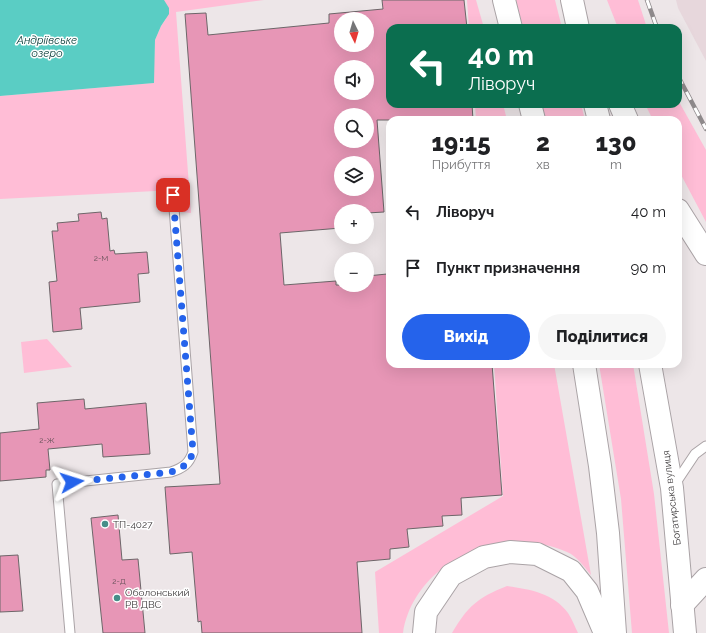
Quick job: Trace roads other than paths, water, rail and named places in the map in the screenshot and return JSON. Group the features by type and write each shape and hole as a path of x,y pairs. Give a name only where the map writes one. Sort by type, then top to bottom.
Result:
{"main road":[{"path":"504,0 510,24"},
{"path":"572,0 577,24"},
{"path":"577,0 586,24"},
{"path":"682,216 706,255"},
{"path":"585,368 600,466 608,533 615,633"},
{"name":"Богатирська вулиця","path":"651,368 672,488 685,633"},
{"path":"424,633 426,612 451,576 484,557 510,552 537,554 571,571 587,591 605,633"},
{"path":"682,605 706,579"}],"lane":[{"path":"70,633 57,484 171,472 190,462 193,452 173,195"},
{"path":"672,488 695,454 706,446"}],"water":[{"name":"Андріївське озеро","path":"0,0 164,0 169,8 169,14 161,26 155,40 154,83 0,96"}],"railway":[{"path":"647,0 656,24"},
{"path":"682,84 706,129"}],"place":[{"name":"ТП-4027","path":"105,524"},
{"name":"Оболонський РВ ДВС","path":"117,598"}]}
